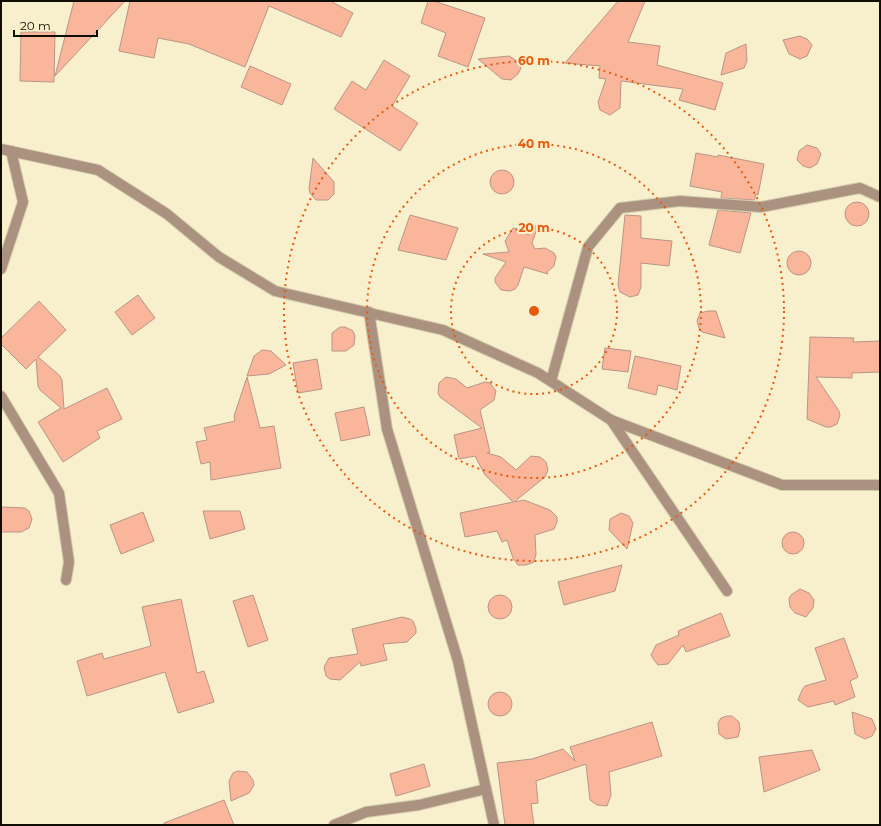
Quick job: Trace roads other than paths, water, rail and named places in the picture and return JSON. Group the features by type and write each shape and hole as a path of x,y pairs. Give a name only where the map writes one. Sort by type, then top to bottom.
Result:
{"street":[{"path":"1,268 23,202 6,150"},
{"path":"6,150 98,170 167,214 219,257 275,291 443,330 538,373 611,420 782,484 880,485"},
{"path":"551,381 588,248 620,208 680,201 761,207 860,188 880,197"},
{"path":"369,312 387,429 458,661 494,825"},
{"path":"1,396 59,493 69,562 66,580"},
{"path":"611,420 727,591"},
{"path":"334,825 366,812 419,805 486,789"}]}
